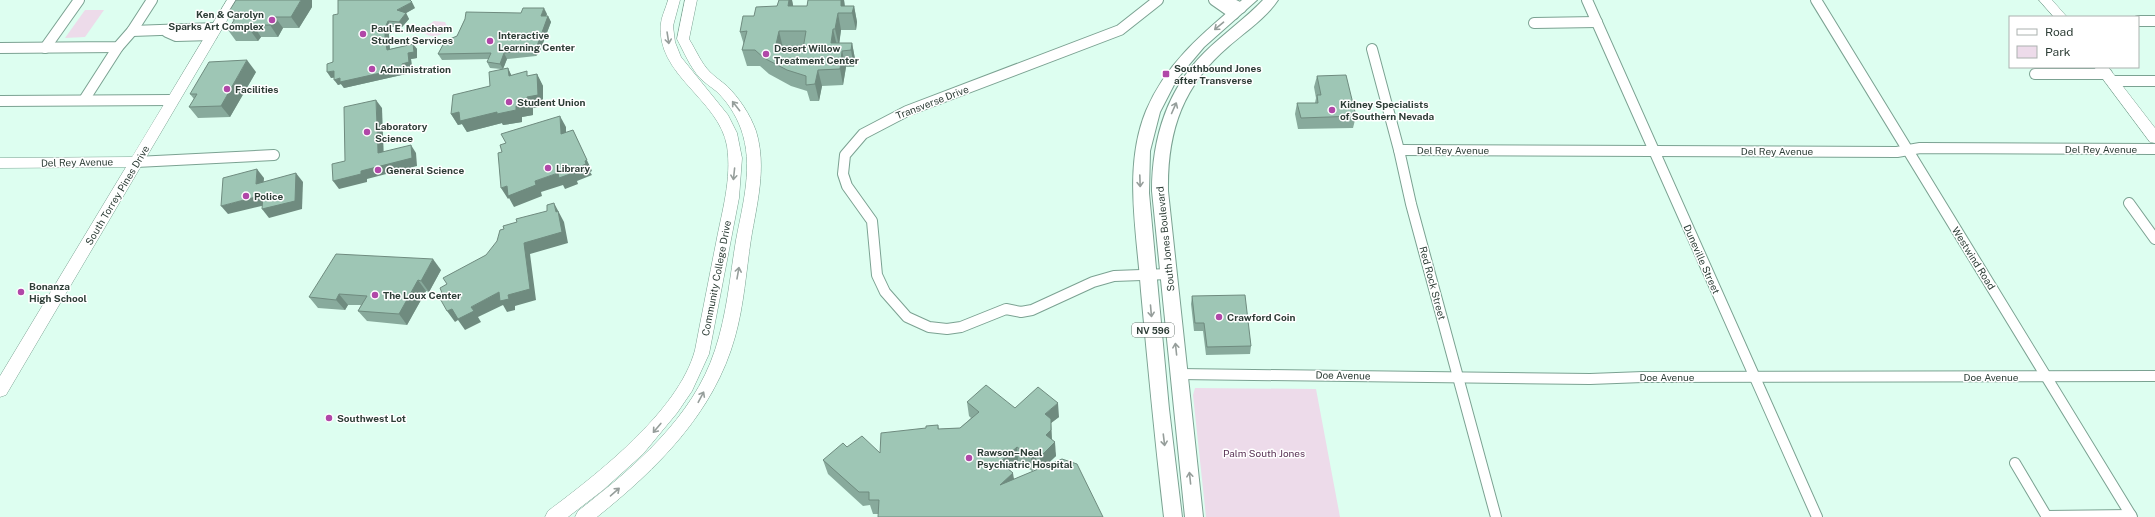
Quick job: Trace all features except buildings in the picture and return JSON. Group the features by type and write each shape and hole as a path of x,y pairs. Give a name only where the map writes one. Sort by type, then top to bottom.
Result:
{"main road":[{"name":"South Jones Boulevard","path":"1194,517 1178,374 1159,178 1163,145 1173,110 1192,76 1207,58 1271,0"},
{"name":"South Jones Boulevard","path":"1173,517 1160,409 1140,179 1143,142 1153,110 1169,80 1199,44 1243,6"},
{"path":"1243,6 1247,22"},
{"path":"1143,142 1163,145"}],"street":[{"path":"45,48 79,0"},
{"path":"84,100 118,47 132,31 152,0"},
{"name":"South Torrey Pines Drive","path":"0,390 233,0"},
{"name":"Community College Drive","path":"554,517 619,466 640,447 672,408 700,361 712,303 735,161 731,135 712,103 691,81 674,58 668,41 667,25 674,0"},
{"name":"Community College Drive","path":"584,517 641,469 672,438 688,418 718,366 728,330 752,194 754,155 749,131 740,111 722,89 706,75 683,39 690,12 691,0"},
{"name":"Transverse Drive","path":"1158,0 1120,30 1110,35 1079,45 890,119 863,134 851,147 843,163 843,174 847,186 872,221 877,275 885,292 907,317 929,328 947,329 961,327 984,320 1006,309 1021,312 1032,310 1093,282 1114,276 1169,274"},
{"path":"1214,0 1243,6"},
{"path":"1225,0 1243,6"},
{"name":"Duneville Street","path":"1587,0 1817,517"},
{"name":"Westwind Road","path":"1816,0 2132,516"},
{"path":"2045,0 2060,16"},
{"path":"2139,21 2155,21"},
{"path":"1534,23 1597,22"},
{"path":"132,31 165,31 176,36 214,32"},
{"path":"0,48 118,47"},
{"name":"Red Rock Street","path":"1372,49 1399,150 1411,204 1496,517"},
{"path":"2035,74 2107,74 2155,81"},
{"path":"2107,74 2155,138"},
{"path":"0,101 174,100"},
{"path":"731,135 749,131"},
{"name":"Del Rey Avenue","path":"1399,150 1653,151 1908,150 1920,148 2155,149"},
{"name":"Del Rey Avenue","path":"0,163 136,162 274,155"},
{"path":"2129,203 2155,239"},
{"path":"2144,223 2155,223"},
{"path":"712,303 733,304"},
{"name":"Doe Avenue","path":"1178,374 1590,379 1643,377 2155,376"},
{"path":"672,408 688,418"},
{"path":"2015,463 2046,517 2132,516"}],"green space":[{"path":"85,10 104,10 85,37 65,38"},
{"path":"434,21 445,22 448,28 446,31 437,36 427,35 424,33 424,28"},
{"name":"Palm South Jones","path":"1195,388 1316,389 1340,517 1206,517 1193,395"}],"place":[{"name":"Ken & Carolyn Sparks Art Complex","path":"272,20"},
{"name":"Paul E. Meacham Student Services","path":"363,34"},
{"name":"Interactive Learning Center","path":"490,41"},
{"name":"Desert Willow Treatment Center","path":"766,54"},
{"name":"Administration","path":"372,69"},
{"name":"Southbound Jones after Transverse","path":"1166,74"},
{"name":"Facilities","path":"227,89"},
{"name":"Student Union","path":"509,102"},
{"name":"Kidney Specialists of Southern Nevada","path":"1332,110"},
{"name":"Laboratory Science","path":"367,132"},
{"name":"Library","path":"548,168"},
{"name":"General Science","path":"378,170"},
{"name":"Police","path":"246,196"},
{"name":"Bonanza High School","path":"21,292"},
{"name":"The Loux Center","path":"375,295"},
{"name":"Crawford Coin","path":"1219,317"},
{"name":"Southwest Lot","path":"329,418"},
{"name":"Rawson–Neal Psychiatric Hospital","path":"969,458"}]}
